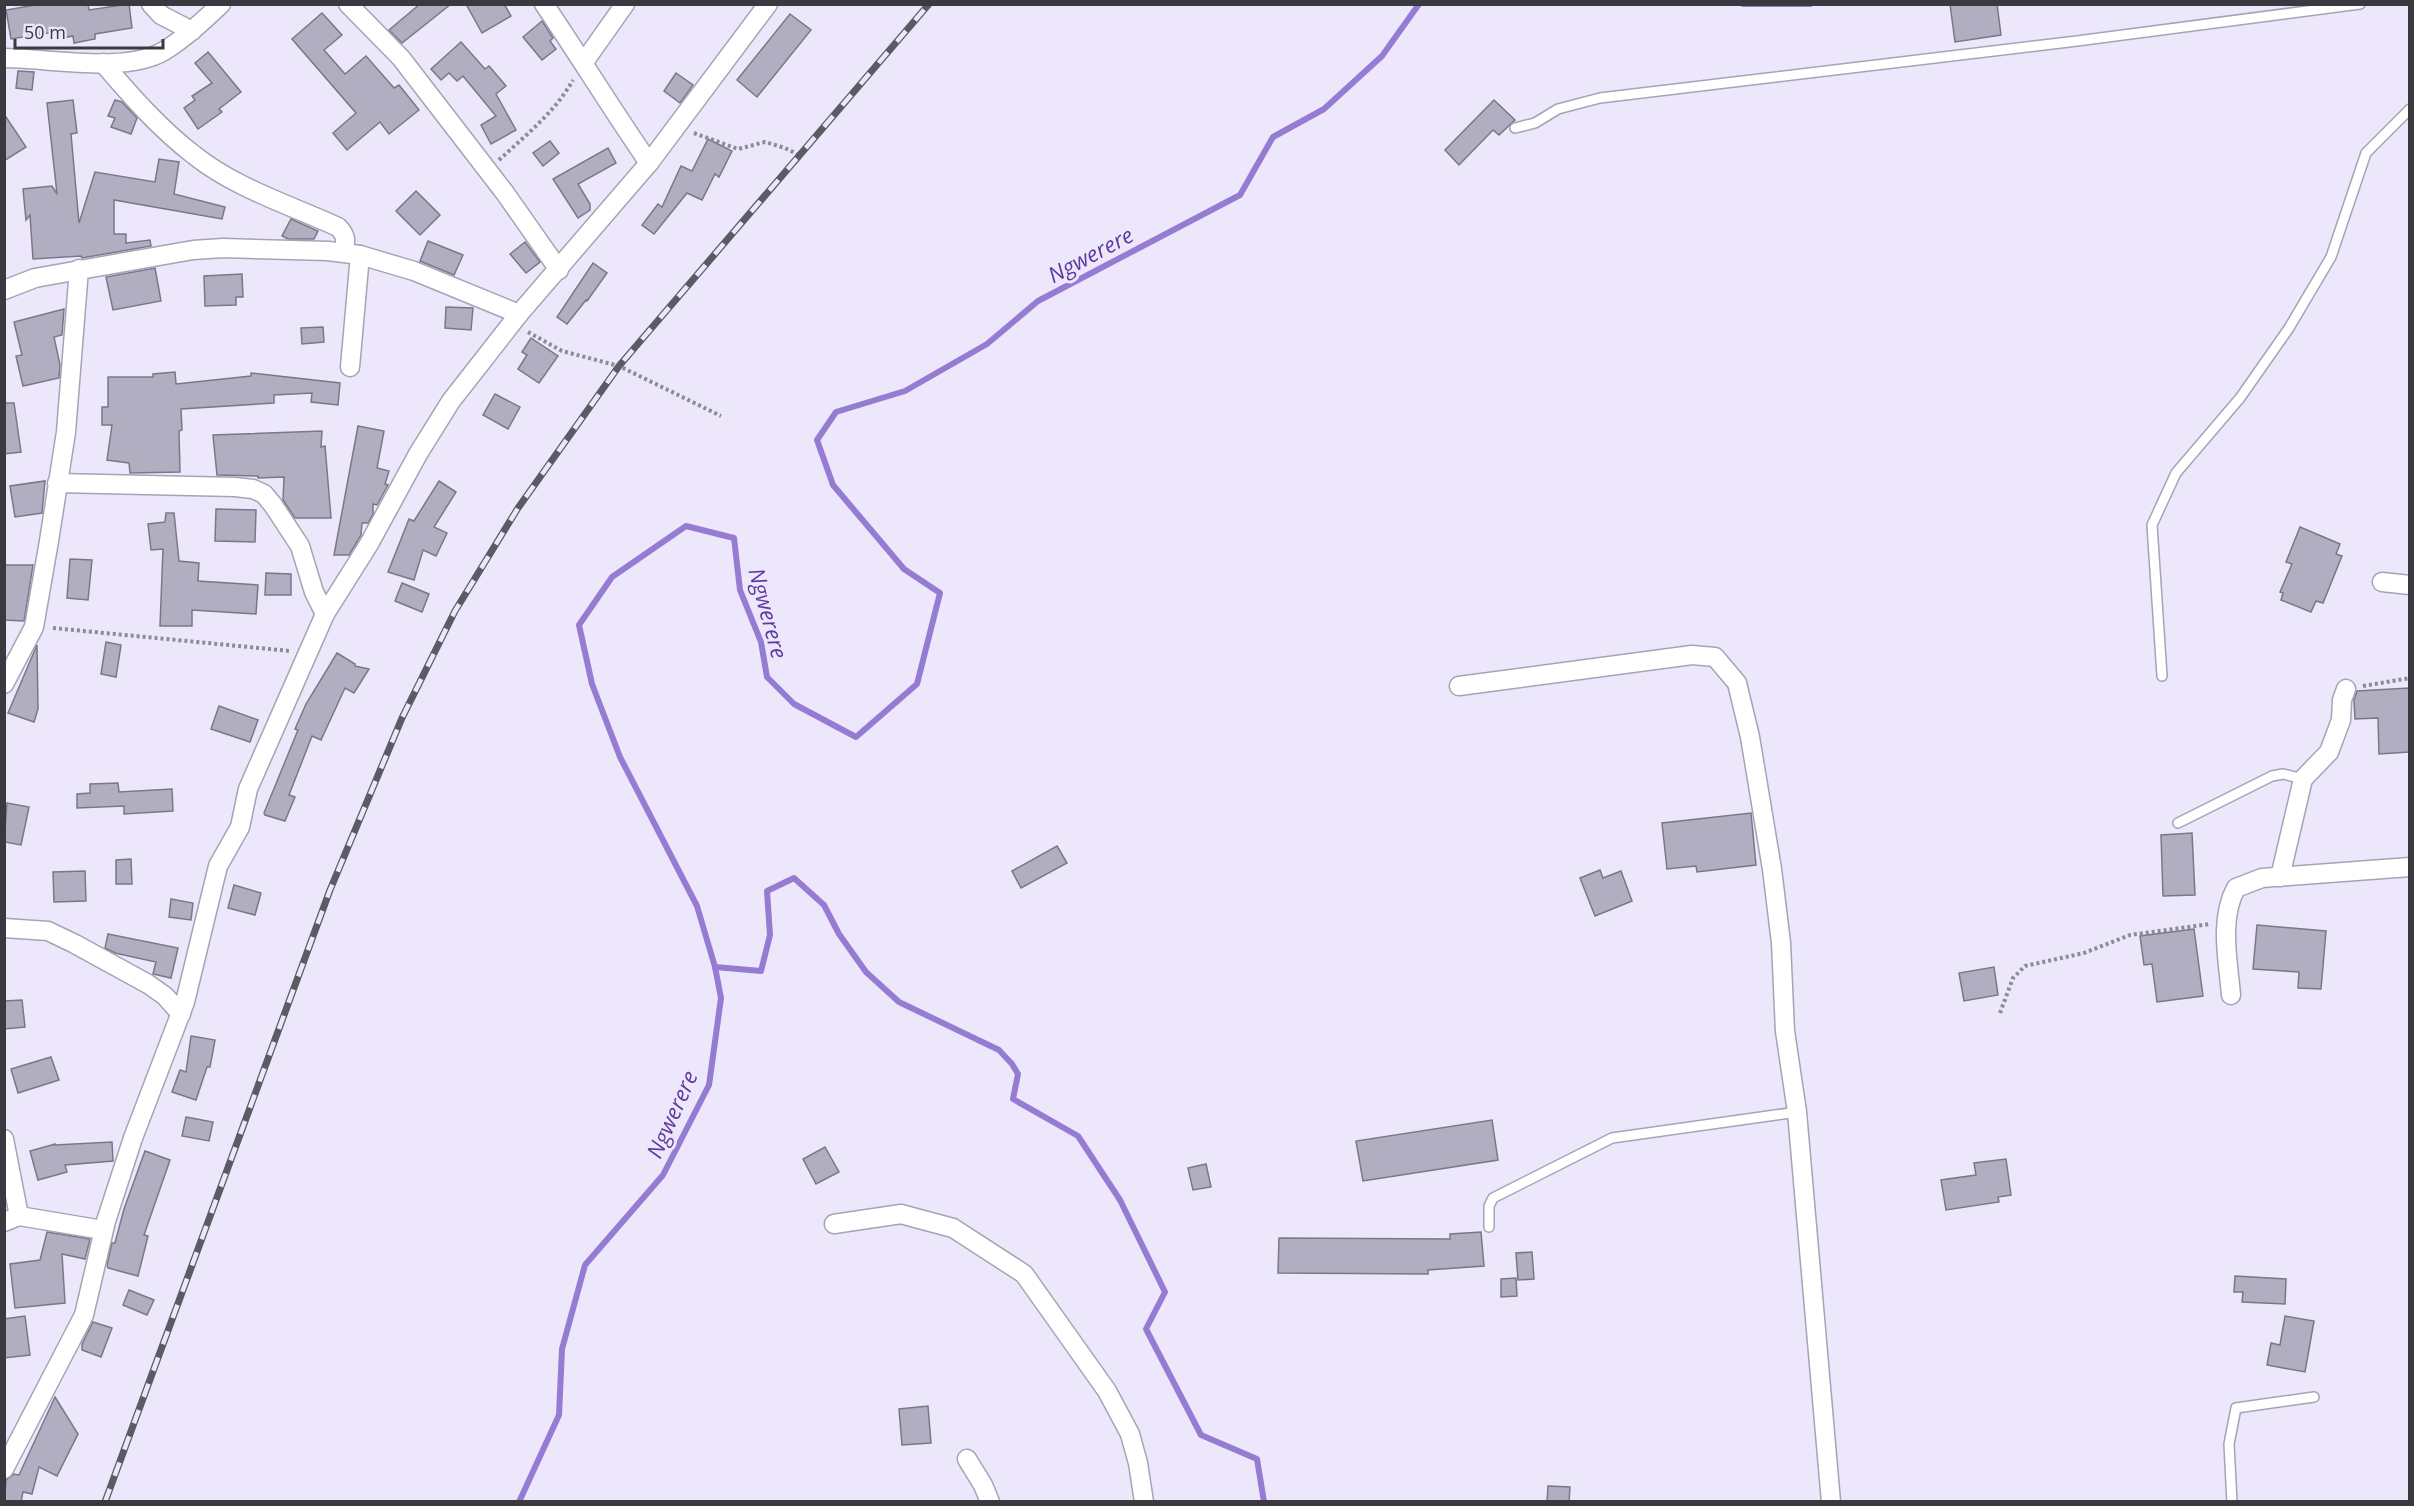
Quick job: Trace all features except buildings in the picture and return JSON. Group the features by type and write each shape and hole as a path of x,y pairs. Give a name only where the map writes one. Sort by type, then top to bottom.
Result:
{"street":[{"path":"151,4 167,20 192,31"},
{"path":"4,58 103,63 135,61 162,52 192,31 221,4"},
{"path":"348,4 400,58 488,171 559,270"},
{"path":"544,4 584,62 617,118 649,163"},
{"path":"584,62 625,4"},
{"path":"4,1469 84,1315 103,1230 133,1138 181,1014 218,866 240,827 248,789 326,614 369,544 450,401 516,318 649,163 768,4"},
{"path":"103,63 149,114 194,156 256,191 338,227 344,233 352,254 350,367"},
{"path":"4,290 35,278 193,250 223,248 352,254 414,271 516,318"},
{"path":"4,684 34,627 50,541 66,432 79,269"},
{"path":"57,483 235,487 253,489 264,494 300,546 314,592 326,614"},
{"path":"2382,582 2409,585"},
{"path":"1459,686 1692,655 1715,657 1737,683 1750,737 1772,869 1781,943 1785,1031 1797,1112 1831,1502"},
{"path":"2280,877 2303,779 2329,752 2341,720 2342,700 2346,689"},
{"path":"2230,994 2226,922 2236,888 2262,878 2409,867"},
{"path":"4,927 48,931 75,944 148,984 165,996 181,1014"},
{"path":"4,1139 12,1219 103,1230"},
{"path":"834,1224 900,1214 923,1220 953,1228 1024,1274 1107,1391 1131,1434 1144,1502"},
{"path":"967,1459 983,1485 990,1502"}],"lane":[{"path":"1515,129 1535,123 1558,109 1600,98 2077,41 2360,4"},
{"path":"2162,676 2152,525 2176,473 2240,398 2289,328 2331,257 2366,153 2409,109"},
{"path":"2178,823 2272,776 2283,774 2303,779"},
{"path":"1489,1227 1489,1206 1493,1197 1612,1138 1797,1112"},
{"path":"2232,1502 2229,1444 2236,1408 2314,1397"}],"path":[{"path":"488,171 564,96 584,62"},
{"path":"676,127 738,149 765,142 801,156"},
{"path":"516,318 562,351 619,366 721,416"},
{"path":"34,627 310,652"},
{"path":"2346,689 2409,678"},
{"path":"2000,1013 2013,978 2025,966 2084,953 2130,935 2226,922"}],"waterway":[{"name":"Ngwerere","path":"519,1502 559,1415 562,1349 585,1265 663,1175 709,1085 721,998 715,967 697,906 620,757 592,684 579,625 612,577 686,526 734,538 740,590 761,642 767,677 794,704 856,737 917,684 940,593 904,569 833,485 817,440 836,412 905,391 987,344 1038,301 1240,195 1273,137 1324,109 1382,56 1419,4"},
{"name":"Ngwerere","path":"1743,4 1810,4"},
{"path":"715,967 761,971 770,935 767,891 794,878 824,905 839,934 866,972 899,1002 999,1050 1018,1074 1013,1099 1078,1136 1120,1200 1165,1292 1146,1329 1201,1435 1257,1459 1264,1502"}],"railway":[{"path":"105,1502 330,890 402,718 455,611 518,508 619,366 929,4"}]}
